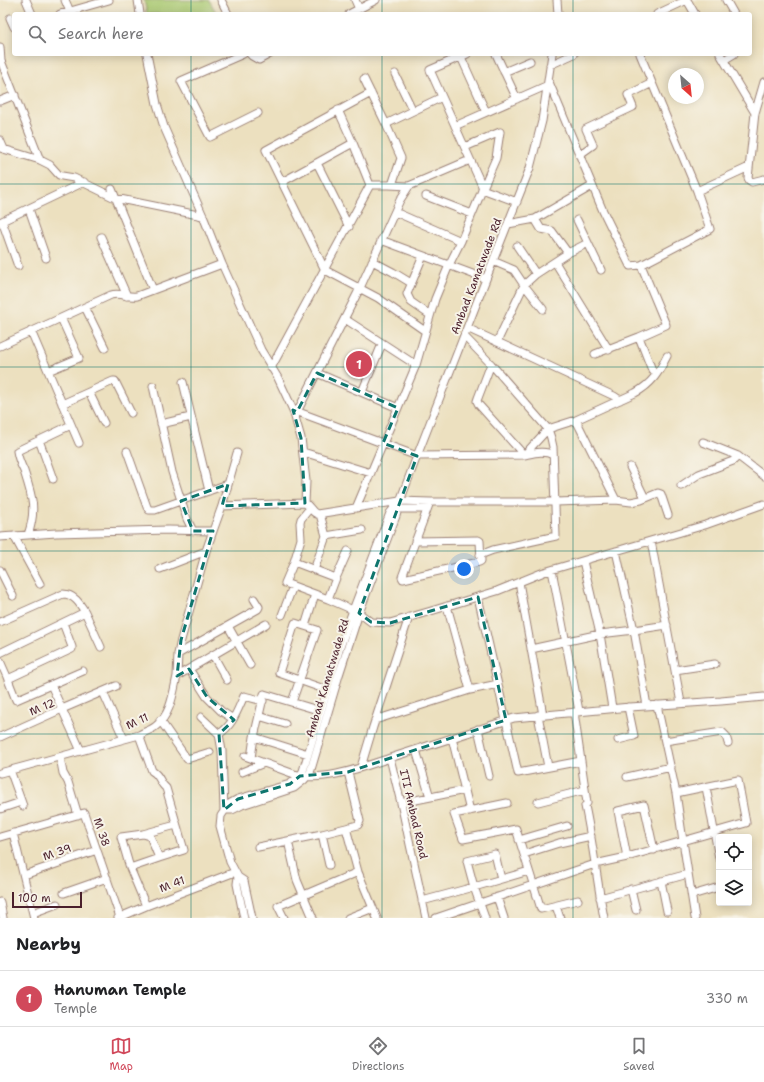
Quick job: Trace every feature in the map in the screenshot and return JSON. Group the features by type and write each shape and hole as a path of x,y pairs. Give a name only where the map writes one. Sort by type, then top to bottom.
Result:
{"street":[{"path":"26,0 31,12"},
{"path":"65,0 70,12"},
{"path":"73,12 109,0"},
{"path":"138,0 140,12"},
{"path":"221,0 227,12"},
{"path":"355,0 359,9"},
{"path":"353,12 376,0"},
{"path":"557,0 557,12"},
{"path":"662,12 686,0 694,12"},
{"path":"726,0 733,12"},
{"path":"10,18 12,22"},
{"path":"0,47 0,61 40,160"},
{"path":"147,56 156,104 161,119 222,264 261,350 278,378 295,411 303,452 308,506 300,522 301,538 294,562 285,583 328,599 356,612 371,622 390,622 478,597 552,570 705,525 764,504"},
{"path":"238,56 181,81 210,137 258,113"},
{"path":"252,56 259,60 266,56"},
{"path":"462,56 430,70 465,147 482,189 517,202"},
{"path":"464,56 486,112"},
{"path":"497,56 517,99"},
{"name":"Ambad Kamatwade Rd","path":"300,776 340,647 398,509 417,456 530,168 542,121 552,56"},
{"path":"550,65 570,56"},
{"path":"455,126 517,99 548,83 603,211 630,266 641,265 710,229 697,191 641,56"},
{"path":"722,57 755,113"},
{"path":"504,72 530,61"},
{"path":"395,74 413,111"},
{"path":"364,79 401,158 392,185"},
{"path":"764,82 755,113 748,178 752,182 764,179"},
{"path":"579,155 593,145 586,129 633,107 628,96 652,83"},
{"path":"371,93 266,150 325,270 378,298 425,331"},
{"path":"0,101 15,95"},
{"path":"386,124 442,97"},
{"path":"271,368 370,185 353,142 338,110"},
{"path":"356,508 416,366 435,299 496,158 500,132 465,147"},
{"path":"0,140 2,148 40,160 50,165 59,175 71,177 84,182 116,198 203,216"},
{"path":"282,182 353,142"},
{"path":"370,185 409,186 470,160"},
{"path":"317,163 348,227"},
{"path":"697,191 749,167"},
{"path":"18,266 1,222 84,182"},
{"path":"295,411 317,373 360,288 400,200 409,186"},
{"path":"508,224 535,219 592,186"},
{"path":"112,189 153,290"},
{"path":"426,196 472,214"},
{"path":"29,209 46,258"},
{"path":"395,212 461,241"},
{"path":"535,219 541,229 552,231 568,253"},
{"path":"577,220 601,270"},
{"path":"101,237 127,296"},
{"path":"382,240 486,279"},
{"path":"498,342 524,285 536,274 568,253 588,243"},
{"path":"517,246 536,274"},
{"path":"423,256 407,294 411,302 430,315"},
{"path":"372,261 411,283"},
{"path":"493,261 514,270 543,310"},
{"path":"555,262 609,350"},
{"path":"0,346 116,293 127,296 137,296 222,264"},
{"path":"596,354 609,350 666,325 641,265"},
{"path":"85,307 105,348"},
{"path":"48,371 79,358 61,318"},
{"path":"344,319 416,366"},
{"path":"467,328 620,400"},
{"path":"31,331 79,443"},
{"path":"464,336 492,364 548,429 554,455 556,536 493,550 480,555"},
{"path":"639,337 652,370"},
{"path":"362,392 382,344"},
{"path":"524,455 548,429 576,420 645,388 653,380 667,356"},
{"path":"492,364 477,401 524,455"},
{"path":"317,373 398,408"},
{"path":"62,404 116,381 130,413"},
{"path":"182,382 210,491"},
{"path":"153,386 168,454 181,501 188,522 193,531"},
{"path":"89,392 104,423"},
{"path":"295,411 417,456 524,455 544,452 554,455"},
{"path":"161,424 191,416"},
{"path":"576,420 616,500"},
{"path":"28,535 32,524 32,496 17,451 71,425"},
{"path":"39,440 53,479"},
{"path":"703,442 738,456 764,476"},
{"path":"127,451 148,509 155,510 228,484"},
{"path":"303,452 371,472"},
{"name":"M 11","path":"0,773 139,735 156,726 166,714 177,676 178,654 181,640 206,551 222,506 237,453"},
{"path":"681,486 699,474 733,460 738,456"},
{"path":"630,467 645,498"},
{"path":"222,506 308,506 314,513 320,514 400,501 556,502 616,500 631,502 660,493 668,515"},
{"name":"Ambad Kamatwade Rd","path":"308,777 312,769 356,612 390,513 400,501"},
{"path":"416,541 478,540 480,541 481,561 403,579 402,577 430,502"},
{"path":"398,509 427,509"},
{"path":"314,570 326,536 320,514"},
{"path":"0,537 168,530 213,532"},
{"path":"326,536 362,530"},
{"path":"14,536 40,584"},
{"path":"651,541 681,704"},
{"path":"160,569 206,551"},
{"path":"328,599 348,551"},
{"path":"616,551 634,630 647,706"},
{"path":"584,561 600,634 612,708"},
{"path":"294,562 336,578"},
{"path":"0,570 13,596"},
{"path":"552,570 576,712 586,804 604,918"},
{"path":"519,582 531,649 548,767"},
{"path":"282,615 293,586"},
{"path":"0,622 66,594 75,598 85,612 102,647"},
{"path":"305,626 315,594"},
{"path":"478,597 518,772 581,761"},
{"path":"178,654 259,608 254,599"},
{"path":"447,606 470,690"},
{"path":"0,653 85,612"},
{"path":"361,767 409,617"},
{"path":"8,678 72,648 62,623"},
{"path":"292,702 299,680 317,630 295,623 279,673 299,680 327,690"},
{"path":"177,676 266,624"},
{"path":"531,649 600,634 667,625"},
{"path":"228,626 250,665"},
{"path":"213,655 227,680"},
{"path":"0,661 16,700 83,671"},
{"path":"675,670 715,664"},
{"path":"189,669 207,697 233,719"},
{"path":"375,720 470,690 498,684"},
{"path":"51,685 62,709 116,686"},
{"path":"103,692 124,739"},
{"path":"308,754 254,737 264,694 321,711"},
{"path":"219,734 226,730 244,696 263,701"},
{"path":"390,758 514,718 612,708 764,697"},
{"path":"657,705 676,793 695,918"},
{"path":"618,740 634,736 628,707"},
{"name":"M 12","path":"0,737 62,709 81,751"},
{"path":"259,716 285,724"},
{"path":"201,717 219,734 222,751 224,810"},
{"path":"160,720 188,759 210,752"},
{"path":"478,729 489,776"},
{"path":"665,740 722,732 726,736 728,744"},
{"path":"130,868 184,850 166,788 157,774 152,772 139,735"},
{"name":"ITI Ambad Road","path":"254,737 248,757 300,776 308,777 348,772 390,758 426,918"},
{"path":"452,738 470,811"},
{"path":"416,750 430,797"},
{"path":"60,757 63,772 68,782 78,815"},
{"path":"242,772 264,763"},
{"path":"627,777 670,767"},
{"path":"0,809 22,804 10,770"},
{"path":"258,847 356,826 360,821 348,772"},
{"path":"289,787 300,776"},
{"path":"244,918 236,875 230,862 220,826 220,819 224,810 228,804 238,799 300,784 308,777"},
{"path":"436,918 596,864 654,850 746,823 738,780 676,793"},
{"path":"706,787 716,842"},
{"path":"401,803 465,790"},
{"path":"538,802 585,790"},
{"path":"507,803 454,814 463,839 516,829 541,909 578,900"},
{"path":"627,857 618,811 644,805 654,850"},
{"name":"M 38","path":"0,837 84,813 119,918"},
{"path":"146,906 130,868 121,837 143,834 176,824"},
{"path":"519,840 567,826"},
{"path":"346,828 358,872 377,918"},
{"path":"13,833 33,915 57,904"},
{"path":"143,834 150,836 159,858"},
{"path":"322,834 329,865"},
{"path":"524,854 559,843 591,836"},
{"path":"288,841 297,880 313,918"},
{"name":"M 39","path":"24,875 97,850"},
{"path":"485,918 479,904 467,861 495,854 501,879"},
{"path":"422,901 529,871"},
{"path":"284,918 278,906 358,872"},
{"path":"600,898 688,874"},
{"path":"236,875 244,881 252,918"},
{"name":"M 41","path":"119,918 146,906 236,875"},
{"path":"64,893 106,878"},
{"path":"661,882 667,911"},
{"path":"692,894 716,888"},
{"path":"631,889 636,910"},
{"path":"496,897 504,918"},
{"path":"0,902 4,918"},
{"path":"556,906 560,918"},
{"path":"348,918 373,908"}],"highlighted area":[{"path":"317,373 398,408 383,443 417,456 359,613 371,622 390,623 478,597 506,720 348,772 300,776 290,784 238,799 224,810 219,734 234,720 207,697 189,669 177,676 181,640 213,531 193,531 181,501 228,484 222,506 305,503 301,438 293,410 297,412"}],"green space":[{"path":"144,0 209,0 216,12 147,12"}],"place":[{"name":"Hanuman Temple","path":"359,364"}]}
